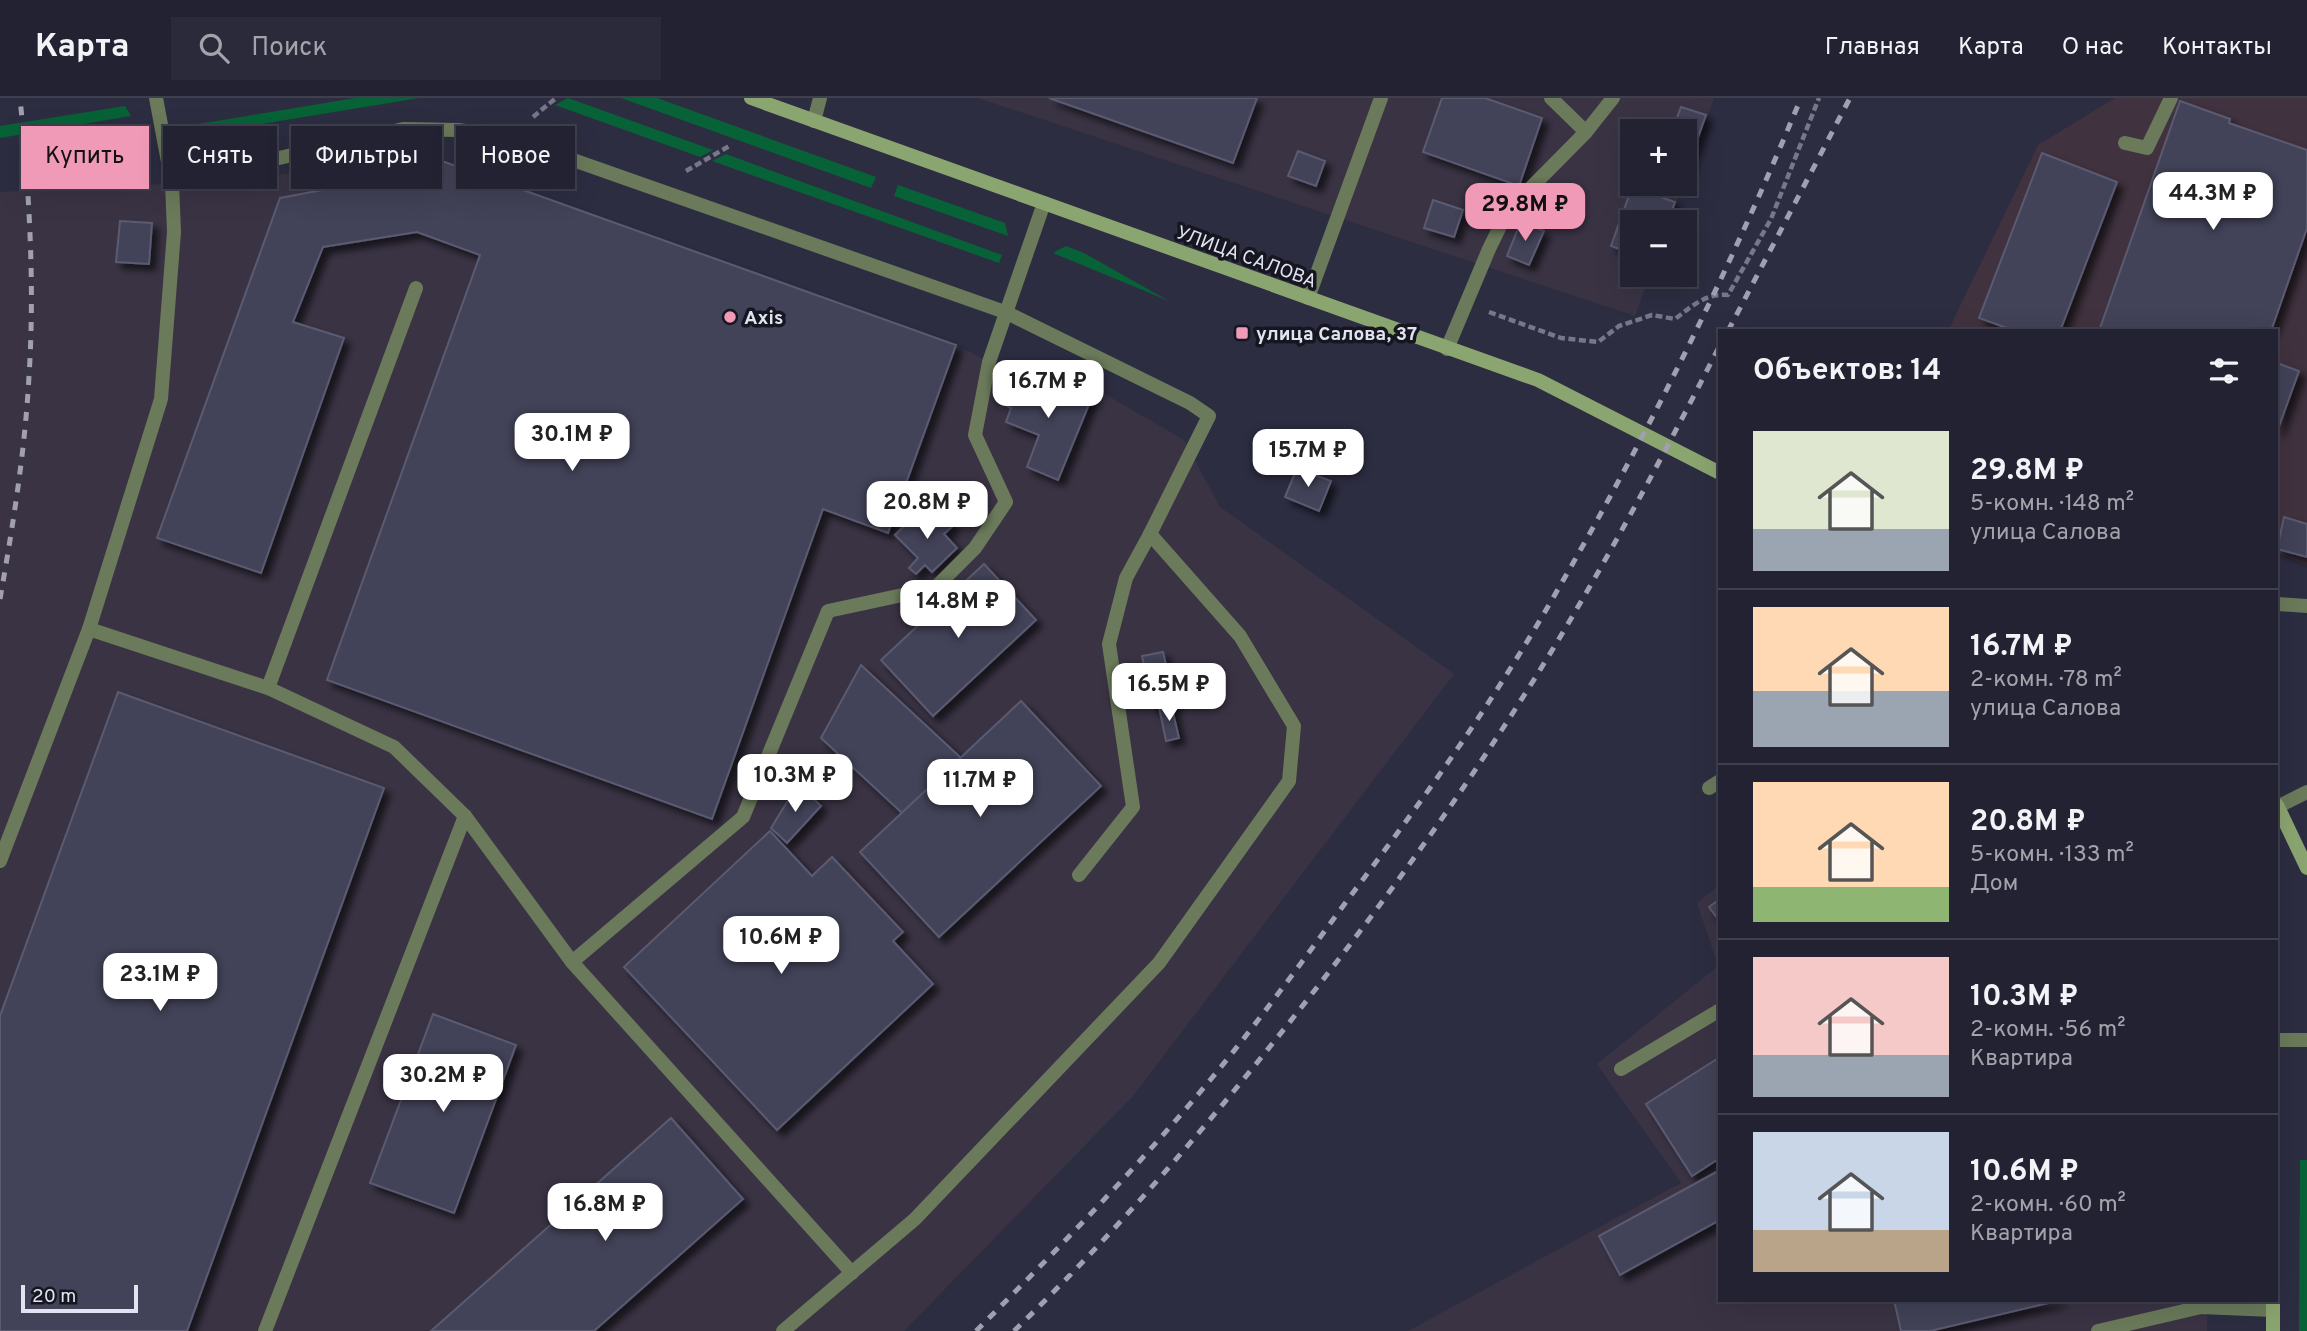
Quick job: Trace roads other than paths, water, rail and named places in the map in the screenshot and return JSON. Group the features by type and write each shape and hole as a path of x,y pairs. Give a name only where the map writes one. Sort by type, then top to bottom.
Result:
{"street":[{"path":"156,98 163,135"},
{"name":"УЛИЦА САЛОВА","path":"751,98 1538,380 1718,472"},
{"path":"814,121 820,98"},
{"path":"1308,298 1381,98"},
{"path":"1551,98 1586,132"},
{"path":"1447,349 1507,212 1586,132 1614,98"},
{"path":"2125,143 2147,148 2171,98"},
{"path":"277,158 403,129 458,130 508,138 1005,312 1190,403 1209,416 1126,578 1109,643 1133,807 1079,876"},
{"path":"0,861 89,629 161,399 174,232 172,189"},
{"path":"572,962 743,817 828,611 935,588 975,548 1006,502 975,435 989,362 1045,203"},
{"path":"268,688 416,288"},
{"path":"783,1331 915,1219 1159,963 1289,781 1294,726 1240,636 1150,534"},
{"path":"2278,604 2307,606"},
{"path":"89,629 268,688 394,747 465,816 572,962 852,1273"},
{"path":"2278,806 2307,792"},
{"path":"2278,808 2307,867"},
{"path":"265,1331 465,816"},
{"path":"1621,1069 1718,1011"},
{"path":"2278,1040 2307,1040"},
{"path":"2098,1331 2201,1307 2273,1305 2273,1331"}],"railway":[{"path":"0,599 21,460 31,341 30,237 20,98"},
{"path":"976,1331 1097,1208 1211,1079 1377,860 1475,722 1543,615 1648,425 1713,296 1801,98"},
{"path":"1729,329 1850,98"},
{"path":"1014,1331 1110,1233 1201,1130 1324,979 1386,897 1475,771 1533,682 1643,492 1718,349"}],"place":[{"name":"Axis","path":"730,317"},
{"name":"улица Салова, 37","path":"1242,333"}]}
